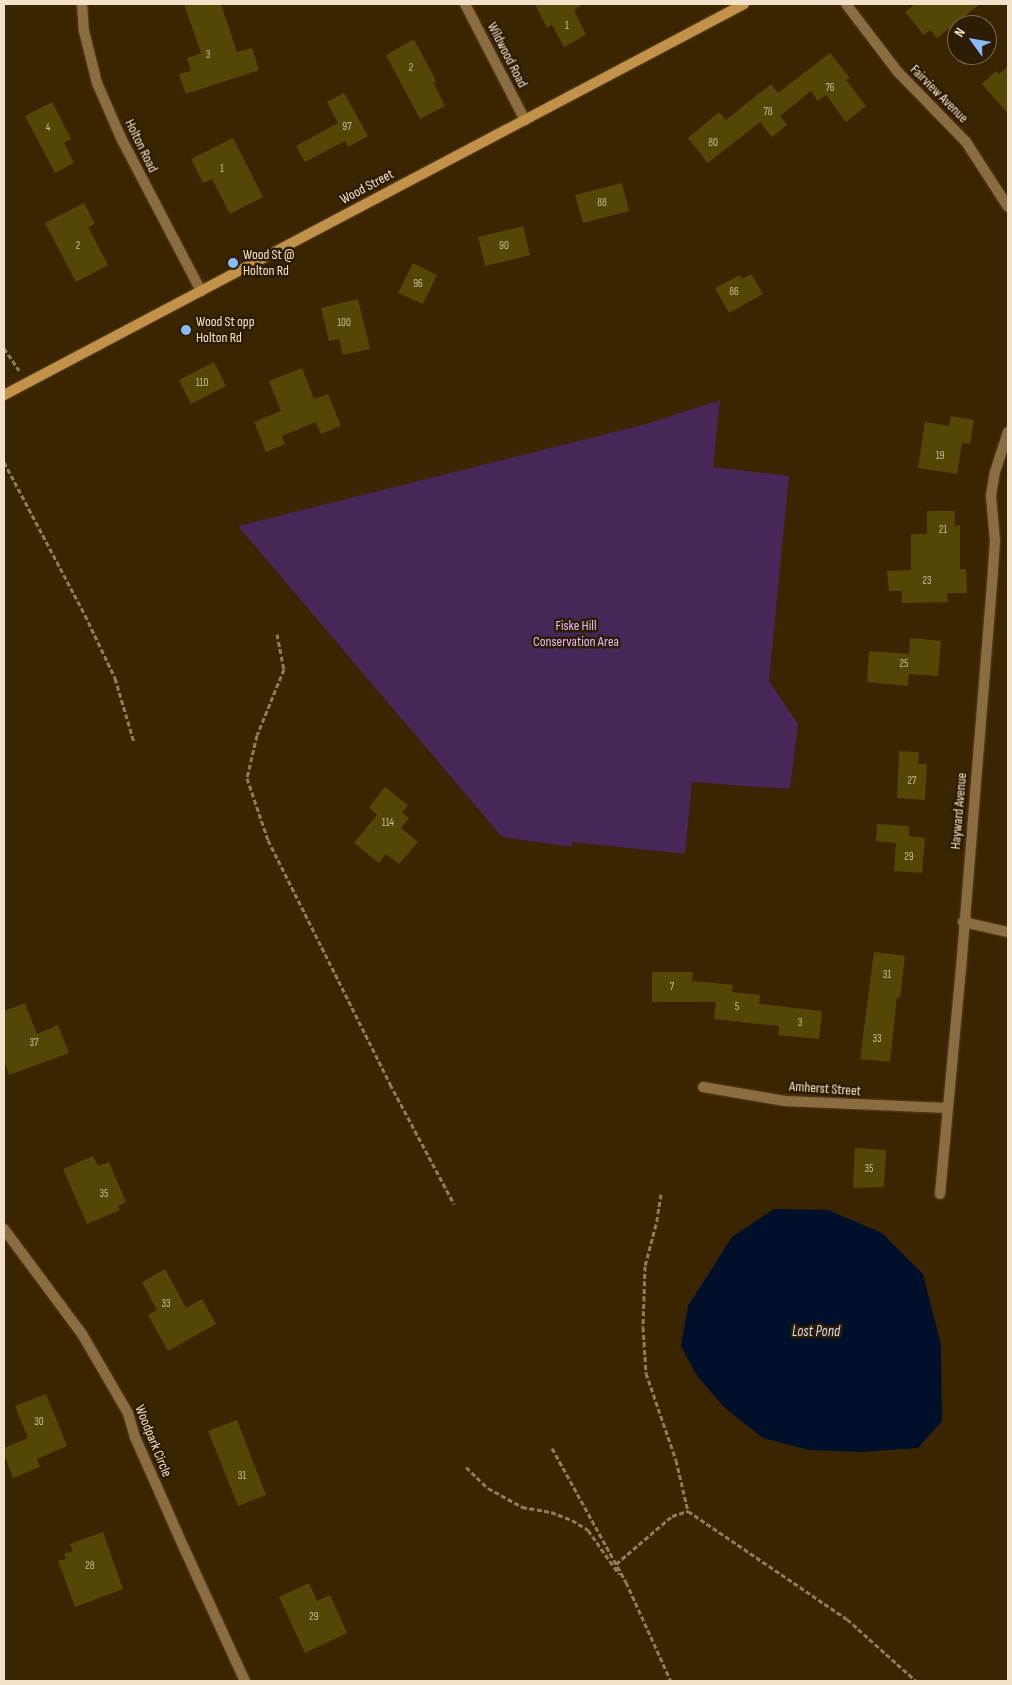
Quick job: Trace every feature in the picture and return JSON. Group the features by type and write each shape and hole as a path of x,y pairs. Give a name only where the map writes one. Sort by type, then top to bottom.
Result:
{"street":[{"name":"Holton Road","path":"82,4 84,31 97,83 121,138 201,291"},
{"name":"Wildwood Road","path":"464,4 525,120"},
{"name":"Wood Street","path":"4,396 744,4"},
{"name":"Fairview Avenue","path":"846,4 897,71 966,142 1008,207"},
{"name":"Hayward Avenue","path":"940,1194 946,1108 961,969 963,922 994,553 991,496 995,472 1008,432"},
{"path":"963,922 1008,932"},
{"name":"Amherst Street","path":"703,1087 785,1101 946,1108"},
{"name":"Woodpark Circle","path":"4,1230 82,1334 128,1412 135,1437 245,1681"}],"path":[{"path":"4,348 28,383"},
{"path":"4,462 90,624 114,678 134,742"},
{"path":"277,634 284,669 257,735 247,778 268,840 390,1084 454,1204"},
{"path":"661,1194 656,1224 645,1266 642,1327 646,1364 676,1460 688,1511 848,1619 916,1681"},
{"path":"552,1448 626,1582 671,1681"},
{"path":"466,1467 488,1488 522,1507 551,1512 572,1520 588,1530 605,1558 626,1582"},
{"path":"616,1564 672,1516 688,1511"}],"green space":[{"name":"Fiske Hill Conservation Area","path":"720,400 713,467 789,476 769,681 798,724 790,789 692,782 685,854 573,842 571,847 502,837 238,526 646,424"}],"water":[{"name":"Lost Pond","path":"774,1209 828,1210 882,1233 923,1274 941,1345 942,1421 918,1448 861,1452 809,1450 763,1438 725,1408 697,1376 681,1346 688,1306 732,1237"}],"building":[{"path":"184,4 221,4 237,52 252,48 259,70 186,94 179,74 191,71 187,58 201,53"},
{"path":"535,4 583,4 574,10 586,35 564,47 552,25 547,28"},
{"path":"915,4 980,4 966,15 947,15 947,30 937,38 930,30 924,35 905,12"},
{"path":"414,39 436,81 433,82 445,106 420,119 386,55"},
{"path":"830,53 850,78 846,80 866,106 846,122 826,95 818,101 811,91 780,116 787,125 772,137 760,122 708,163 688,138 719,112 726,120 771,84 778,93"},
{"path":"1008,66 1008,114 982,84 996,71 999,74"},
{"path":"344,93 368,136 348,147 345,141 305,162 296,146 338,123 327,102"},
{"path":"52,102 71,139 64,143 74,163 55,173 25,116"},
{"path":"233,138 263,197 230,214 212,179 203,183 191,159"},
{"path":"622,183 629,211 583,223 575,195"},
{"path":"84,203 95,224 88,227 108,265 76,282 45,223"},
{"path":"523,226 530,255 485,266 478,237"},
{"path":"413,263 437,275 423,304 398,293"},
{"path":"751,274 763,294 729,313 715,288 740,275 742,279"},
{"path":"358,299 370,349 343,355 339,339 329,341 321,308"},
{"path":"214,362 226,386 191,404 179,380"},
{"path":"302,368 314,399 328,394 341,426 321,434 316,422 282,436 285,444 266,452 254,422 281,411 269,381"},
{"path":"951,416 974,420 970,444 962,443 957,474 918,468 925,422 949,426"},
{"path":"927,511 955,511 955,526 960,525 960,569 966,569 967,593 947,593 948,602 902,603 902,591 889,591 887,571 911,570 911,534 927,534"},
{"path":"910,638 941,641 938,676 909,674 908,686 867,682 869,651 909,654"},
{"path":"899,751 919,752 918,764 927,764 925,800 897,798"},
{"path":"385,787 408,805 402,813 409,818 401,828 418,842 399,864 386,854 379,863 354,843 377,815 369,807"},
{"path":"877,824 909,826 909,836 925,838 922,873 894,871 896,843 876,841"},
{"path":"874,952 905,956 900,998 897,997 890,1062 860,1059"},
{"path":"652,972 693,972 692,981 733,985 732,992 760,995 759,1004 822,1011 819,1039 778,1035 779,1026 714,1019 716,1002 652,1002"},
{"path":"25,1003 37,1034 58,1025 69,1053 9,1075 4,1061 4,1011"},
{"path":"855,1148 886,1150 884,1187 853,1188"},
{"path":"93,1156 98,1166 109,1162 126,1202 118,1206 120,1210 87,1224 63,1169"},
{"path":"165,1269 186,1308 202,1299 216,1324 168,1351 148,1315 157,1310 142,1282"},
{"path":"46,1394 67,1446 37,1459 40,1467 13,1478 4,1454 4,1448 28,1438 15,1406"},
{"path":"237,1420 266,1495 238,1506 208,1431"},
{"path":"103,1532 123,1589 75,1607 58,1561 66,1559 64,1554 73,1551 70,1544"},
{"path":"309,1583 317,1601 330,1595 347,1633 305,1653 279,1597"}],"place":[{"name":"Wood St @ Holton Rd","path":"233,263"},
{"name":"Wood St opp Holton Rd","path":"186,330"}]}
